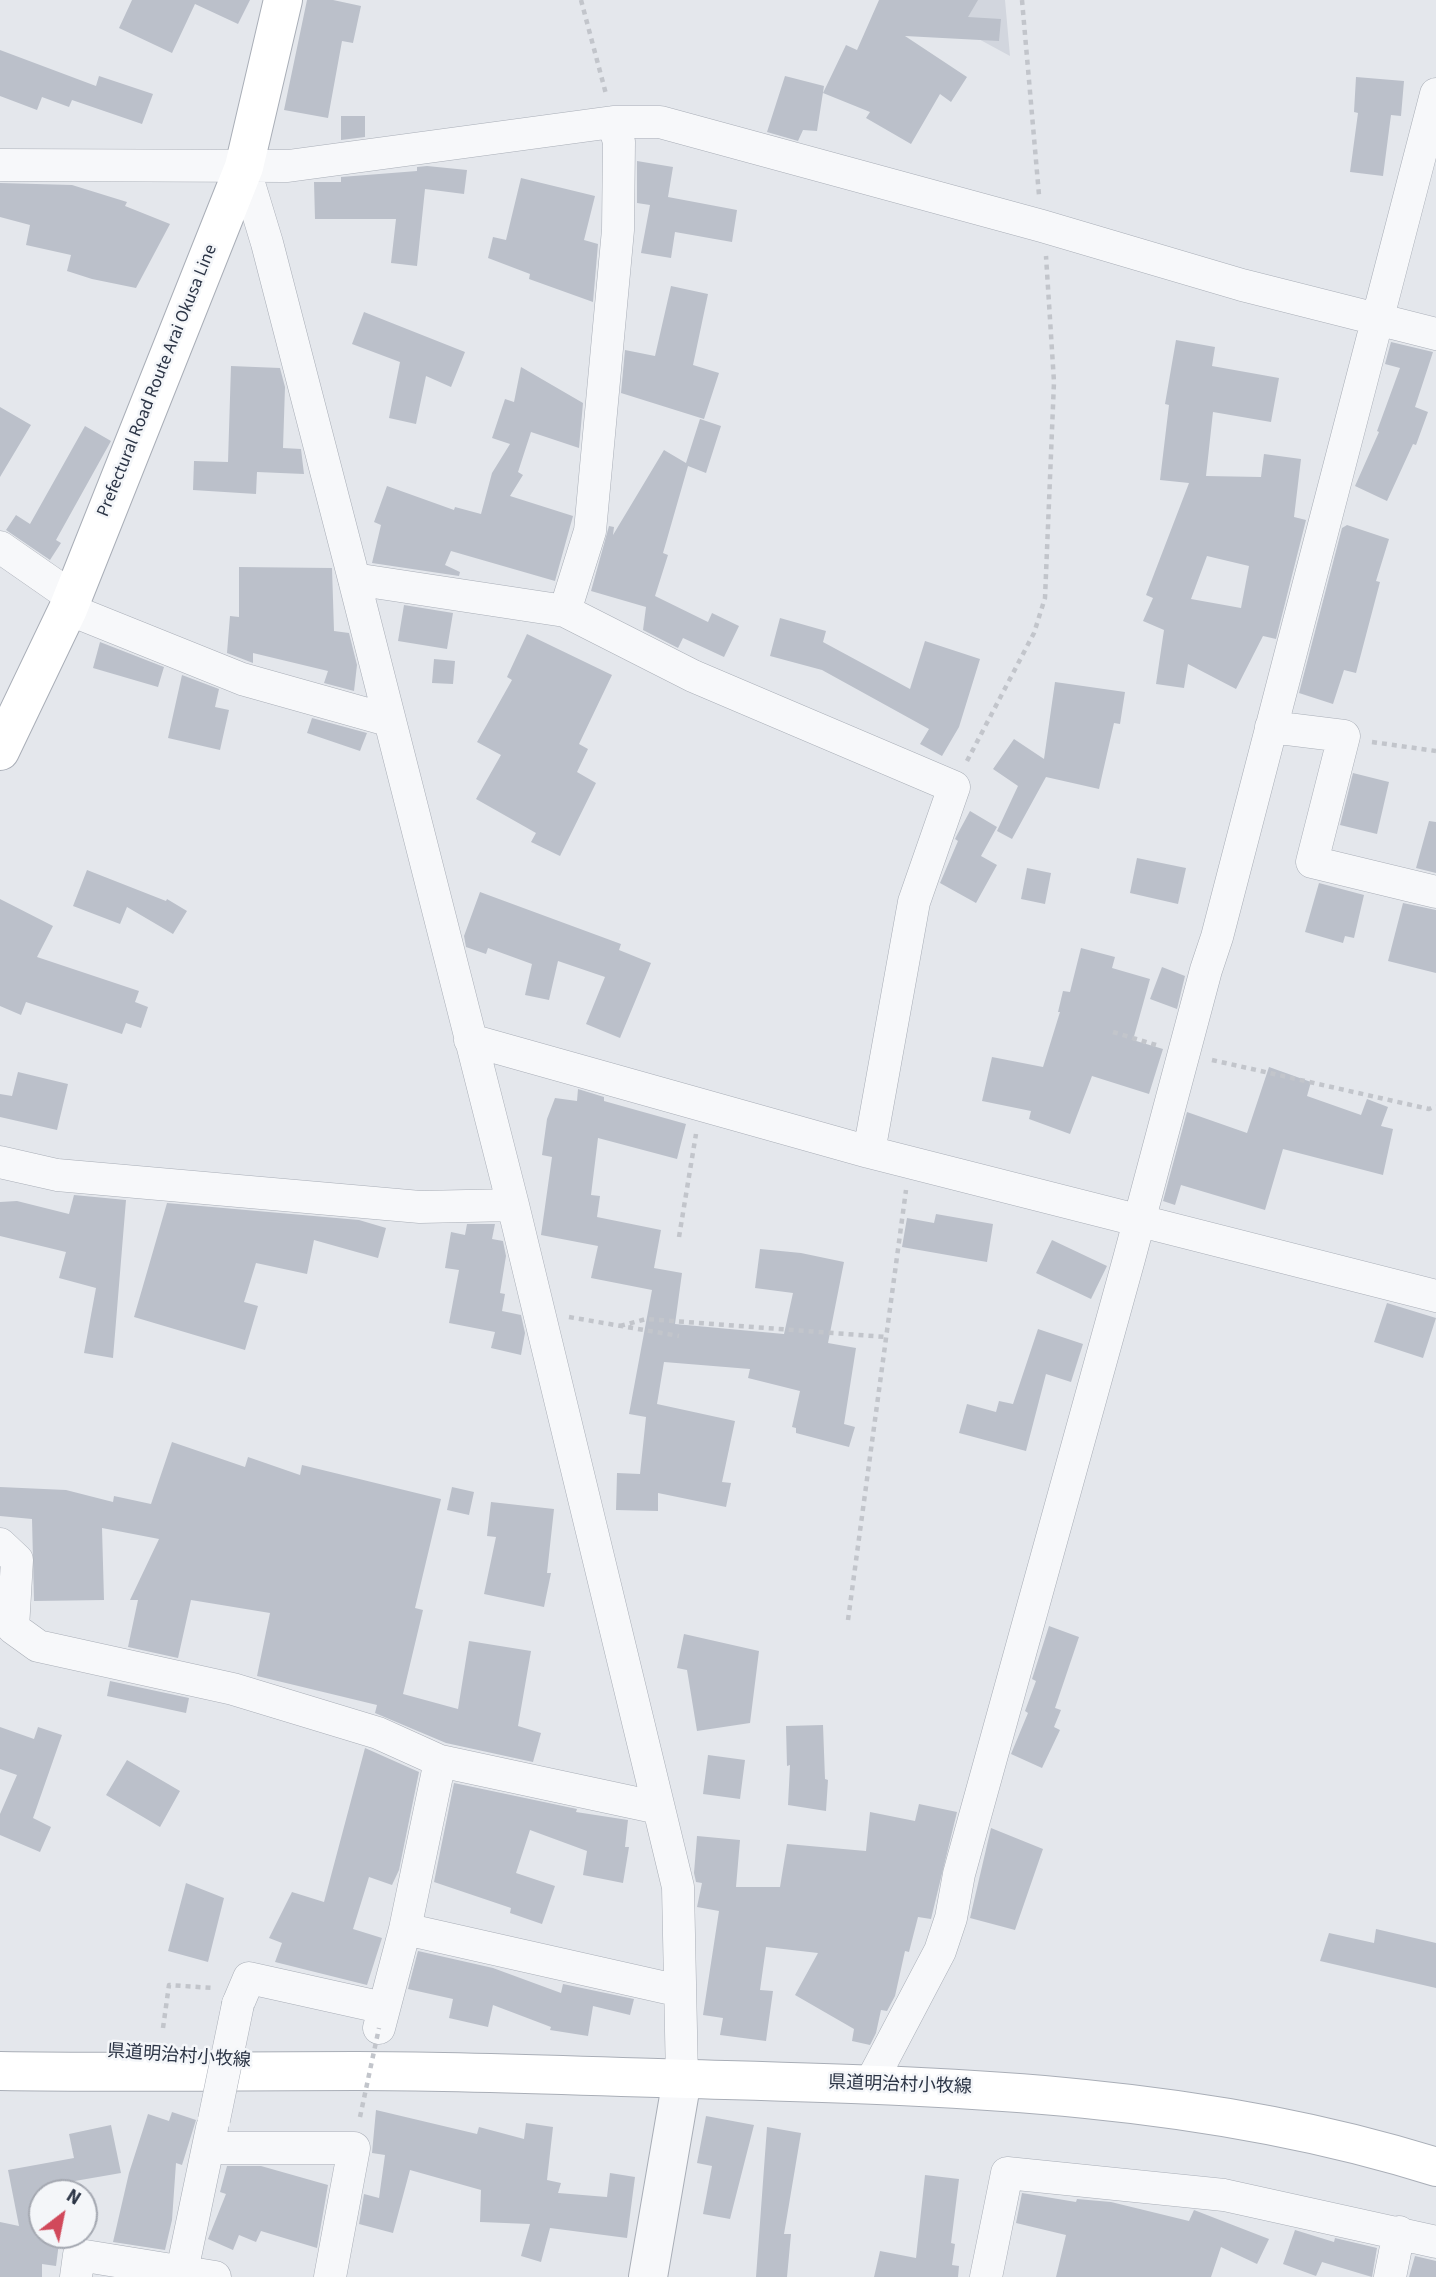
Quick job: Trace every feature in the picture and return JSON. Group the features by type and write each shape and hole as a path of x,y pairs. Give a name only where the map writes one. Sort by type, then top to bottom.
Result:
{"main road":[{"name":"Prefectural Road Route Arai Okusa Line","path":"0,751 70,603 244,166 284,0"},
{"name":"県道明治村小牧線","path":"0,2046 357,2071"},
{"name":"県道明治村小牧線","path":"0,2071 173,2074 357,2071 870,2084 1048,2093 1181,2110 1298,2131 1436,2167"}],"street":[{"path":"870,2084 940,1951 951,1918 959,1874 1184,1054 1436,94"},
{"path":"565,611 591,517 618,230 619,142 613,122"},
{"path":"0,165 288,166 613,122 660,122 1042,226 1242,285 1436,334"},
{"path":"244,166 267,243 354,579 513,1205 678,1887 682,2079 648,2277"},
{"path":"0,548 70,603 242,679 388,720"},
{"path":"354,579 565,611 693,676 954,787 914,902 869,1152"},
{"path":"1271,727 1344,736 1312,862 1436,892"},
{"path":"470,1040 869,1152 1436,1296"},
{"path":"0,1162 57,1175 420,1207 513,1205"},
{"path":"0,1544 17,1560 13,1628 38,1646 233,1689 378,1733 440,1761 659,1808"},
{"path":"182,2271 240,1997 249,1978 381,2018 405,1929 440,1761"},
{"path":"405,1929 680,1991"},
{"path":"212,2134 354,2148 330,2277"},
{"path":"986,2277 1007,2173 1224,2195 1436,2242"},
{"path":"1390,2277 1399,2232"},
{"path":"76,2277 79,2255 215,2277"}],"path":[{"path":"581,0 613,122"},
{"path":"954,787 1034,633 1045,598 1054,382 1022,0"},
{"path":"1343,738 1436,751"},
{"path":"1114,1032 1184,1054 1429,1109 1436,1106"},
{"path":"680,1237 701,1104"},
{"path":"848,1620 910,1162"},
{"path":"538,1312 678,1335"},
{"path":"620,1326 646,1319 886,1337"},
{"path":"163,2028 169,1986 240,1997"},
{"path":"360,2117 381,2018"}],"shaded area":[{"path":"884,0 1005,0 1010,56 925,10"}],"building":[{"path":"132,0 250,0 238,24 195,4 172,53 119,28"},
{"path":"307,0 333,0 361,6 353,43 342,41 328,118 284,110"},
{"path":"879,0 978,0 968,17 1001,19 999,41 905,36 967,77 951,102 940,94 911,144 866,118 870,112 823,93 846,45 857,50"},
{"path":"0,50 96,86 99,76 153,94 142,124 72,100 69,107 42,97 37,110 0,96"},
{"path":"785,76 824,86 817,131 803,130 798,141 767,132"},
{"path":"1356,77 1404,81 1401,116 1391,115 1383,176 1350,172 1358,113 1354,112"},
{"path":"341,116 365,116 365,137 341,140"},
{"path":"637,161 673,167 668,197 737,210 732,242 675,232 671,258 641,253 650,205 637,203"},
{"path":"417,167 467,170 464,194 425,189 417,266 391,263 396,219 315,219 314,182 341,182 341,177 417,171"},
{"path":"521,178 595,196 584,240 598,244 593,302 529,279 530,274 488,258 493,237 506,240"},
{"path":"0,183 72,185 127,202 125,206 170,224 136,288 92,279 67,271 71,255 26,245 30,225 0,217"},
{"path":"671,286 708,294 693,365 719,373 704,419 621,393 625,350 655,356"},
{"path":"364,312 465,352 451,387 426,376 416,424 389,418 400,362 352,344"},
{"path":"1176,340 1215,347 1212,366 1279,378 1271,422 1213,412 1206,476 1261,477 1264,454 1301,459 1294,517 1306,520 1276,639 1263,636 1236,689 1188,664 1184,688 1156,684 1164,630 1143,621 1153,598 1146,595 1189,483 1160,480 1169,405 1165,404","holes":["1207,556 1249,566 1241,608 1191,599"]},
{"path":"1391,342 1433,352 1415,407 1428,412 1416,445 1413,444 1387,501 1355,486 1379,432 1377,431 1400,368 1385,364"},
{"path":"231,366 280,368 285,387 283,448 301,449 304,474 257,472 256,494 193,490 194,461 228,462"},
{"path":"521,367 583,403 579,448 531,432 518,472 523,475 510,496 573,516 555,581 451,551 445,565 460,572 459,576 372,563 381,525 374,522 387,486 454,510 455,507 481,514 492,473 510,444 492,438 505,399 514,402"},
{"path":"0,407 31,425 0,477"},
{"path":"700,419 721,426 706,473 688,466 663,553 668,555 655,596 708,622 712,613 739,626 724,657 683,638 678,648 643,630 646,607 591,591 609,526 614,527 613,535 664,450 686,463"},
{"path":"85,426 111,441 56,540 61,543 50,560 6,530 16,515 30,524"},
{"path":"1347,525 1389,539 1376,581 1380,582 1356,673 1344,670 1333,704 1299,693 1342,528"},
{"path":"239,567 332,568 334,631 349,633 357,665 354,691 324,683 328,671 253,653 253,663 227,653 230,616 239,617"},
{"path":"404,605 453,613 447,649 398,641"},
{"path":"780,618 826,631 823,642 910,689 925,641 980,659 959,727 942,756 920,744 929,729 822,670 770,656"},
{"path":"527,634 612,675 579,744 588,749 577,772 596,783 560,856 531,842 536,833 476,799 501,755 477,742 512,680 507,677"},
{"path":"100,642 164,667 158,687 93,668"},
{"path":"434,659 455,661 453,684 432,683"},
{"path":"182,675 219,689 215,707 229,710 220,750 168,738"},
{"path":"1055,682 1125,692 1120,724 1114,723 1099,789 1046,777 1012,839 997,831 1018,786 993,769 1014,739 1044,759"},
{"path":"312,718 367,733 360,751 307,733"},
{"path":"1353,773 1389,782 1377,834 1340,825"},
{"path":"970,811 997,827 981,856 997,865 976,903 940,883 958,841 955,839"},
{"path":"1429,821 1436,822 1436,873 1416,868"},
{"path":"1137,858 1186,868 1178,904 1130,893"},
{"path":"1027,868 1051,873 1045,904 1021,899"},
{"path":"87,870 166,901 167,899 187,911 173,934 127,907 120,924 73,906"},
{"path":"1319,883 1364,895 1354,938 1345,936 1343,943 1305,932"},
{"path":"480,892 621,944 619,950 651,963 620,1038 586,1024 605,977 558,961 549,1000 525,995 532,964 488,948 486,954 466,947 464,936"},
{"path":"0,899 53,926 37,957 139,991 135,1002 148,1007 141,1028 126,1023 122,1034 26,1002 21,1015 0,1006"},
{"path":"1403,903 1436,910 1436,973 1388,961"},
{"path":"1081,948 1115,957 1112,968 1150,979 1133,1040 1163,1049 1149,1094 1092,1076 1070,1134 1029,1119 1031,1111 982,1101 992,1057 1043,1067 1060,1012 1063,991 1070,992"},
{"path":"1162,967 1185,976 1177,1009 1150,999"},
{"path":"1269,1067 1311,1082 1307,1096 1361,1115 1367,1099 1388,1107 1381,1126 1393,1129 1383,1175 1283,1149 1265,1210 1181,1185 1175,1205 1163,1201 1187,1112 1247,1133"},
{"path":"18,1072 68,1084 57,1130 0,1117 0,1094 12,1096"},
{"path":"578,1089 604,1097 604,1101 686,1124 677,1159 598,1138 591,1195 600,1196 597,1217 661,1230 654,1268 682,1273 675,1324 784,1334 793,1293 755,1288 760,1249 801,1253 844,1262 828,1343 856,1348 844,1424 855,1427 849,1447 796,1433 796,1428 792,1427 800,1391 748,1378 750,1369 664,1362 657,1404 735,1421 722,1482 731,1483 726,1507 658,1493 658,1511 616,1510 617,1473 640,1474 646,1417 629,1414 652,1290 591,1278 598,1246 541,1235 552,1157 542,1155 547,1119 555,1098 577,1101"},
{"path":"74,1195 126,1200 113,1358 84,1353 96,1288 59,1278 66,1252 0,1236 0,1202 17,1201 69,1214"},
{"path":"167,1203 359,1220 386,1228 378,1258 314,1240 307,1274 256,1263 244,1302 258,1306 245,1350 134,1317"},
{"path":"936,1214 993,1224 987,1262 902,1247 907,1218 934,1223"},
{"path":"467,1224 495,1224 492,1239 503,1241 506,1256 500,1293 505,1294 502,1311 521,1315 525,1333 521,1355 491,1348 495,1332 449,1323 459,1270 445,1268 451,1232 465,1235"},
{"path":"1052,1240 1107,1266 1091,1299 1036,1273"},
{"path":"1387,1303 1436,1318 1423,1358 1374,1342"},
{"path":"1038,1329 1083,1344 1071,1382 1046,1374 1026,1451 959,1433 967,1404 996,1412 999,1401 1013,1404"},
{"path":"172,1442 245,1467 248,1457 300,1475 302,1465 441,1499 415,1608 423,1610 403,1694 458,1709 469,1641 531,1651 518,1726 541,1733 533,1762 446,1743 375,1713 377,1705 257,1676 270,1613 191,1600 178,1658 128,1647 138,1600 130,1600 159,1539 102,1528 104,1600 34,1601 32,1519 0,1516 0,1487 66,1490 113,1502 114,1496 151,1504"},
{"path":"452,1487 474,1492 469,1515 447,1510"},
{"path":"491,1502 554,1509 547,1573 551,1573 544,1607 484,1594 496,1537 487,1536"},
{"path":"1049,1626 1079,1637 1055,1708 1061,1710 1054,1727 1060,1730 1042,1768 1011,1754 1028,1713 1025,1711 1036,1681 1032,1679"},
{"path":"684,1634 759,1651 750,1723 697,1731 687,1670 677,1668"},
{"path":"110,1681 189,1698 186,1713 107,1696"},
{"path":"823,1725 825,1779 828,1780 826,1811 788,1805 790,1765 787,1766 786,1726"},
{"path":"0,1727 34,1739 38,1727 62,1735 33,1818 51,1827 40,1852 0,1835 0,1814 17,1775 0,1769"},
{"path":"365,1748 419,1772 399,1870 392,1885 369,1877 353,1929 382,1938 367,1985 275,1962 282,1943 269,1938 292,1892 324,1902"},
{"path":"708,1755 745,1760 740,1799 703,1794"},
{"path":"127,1760 180,1791 160,1827 106,1795"},
{"path":"454,1783 577,1809 576,1812 628,1820 625,1847 629,1847 623,1883 583,1875 587,1851 530,1830 516,1873 555,1886 542,1924 510,1913 511,1908 434,1882"},
{"path":"919,1804 957,1812 931,1919 918,1917 909,1952 905,1951 895,1996 887,2011 881,2010 876,2033 870,2045 852,2041 854,2029 795,1995 818,1953 766,1947 760,1990 773,1991 766,2041 720,2035 723,2018 703,2015 719,1911 697,1907 702,1883 696,1882 694,1873 697,1836 740,1840 736,1887 780,1887 787,1844 866,1851 870,1812 915,1821"},
{"path":"991,1828 1043,1849 1015,1930 970,1918"},
{"path":"186,1883 224,1898 208,1962 168,1951"},
{"path":"1376,1929 1436,1943 1436,1988 1320,1961 1329,1933 1374,1943"},
{"path":"418,1951 493,1968 561,1993 563,1984 634,1999 630,2015 593,2006 588,2036 550,2030 551,2027 493,2005 488,2027 449,2018 453,1999 408,1989"},
{"path":"376,2110 477,2134 479,2127 524,2139 526,2123 553,2127 547,2180 561,2183 558,2193 607,2197 610,2173 635,2177 627,2238 550,2228 541,2262 521,2256 530,2224 480,2222 481,2190 410,2170 393,2233 359,2224 364,2194 379,2198 385,2155 372,2153"},
{"path":"172,2112 196,2120 182,2165 176,2163 172,2220 165,2250 113,2242 129,2173 148,2114 169,2121"},
{"path":"706,2116 754,2125 730,2219 703,2214 712,2166 697,2163"},
{"path":"111,2125 121,2173 86,2179 28,2179 28,2249 58,2249 56,2266 42,2264 42,2277 0,2277 0,2222 19,2226 8,2170 74,2158 69,2134"},
{"path":"767,2127 801,2133 784,2234 791,2234 787,2277 756,2277"},
{"path":"227,2166 261,2166 328,2185 317,2248 261,2231 256,2242 239,2235 233,2250 208,2239 226,2194 220,2192"},
{"path":"925,2175 959,2179 951,2243 955,2244 952,2265 959,2266 958,2277 874,2277 880,2251 916,2258"},
{"path":"1022,2193 1076,2202 1077,2199 1111,2202 1189,2221 1194,2210 1269,2239 1257,2264 1221,2247 1211,2277 1056,2277 1066,2235 1016,2223"},
{"path":"1295,2230 1334,2242 1335,2238 1377,2248 1372,2277 1322,2262 1316,2276 1283,2264"},
{"path":"1415,2256 1436,2261 1436,2277 1409,2277"}]}
